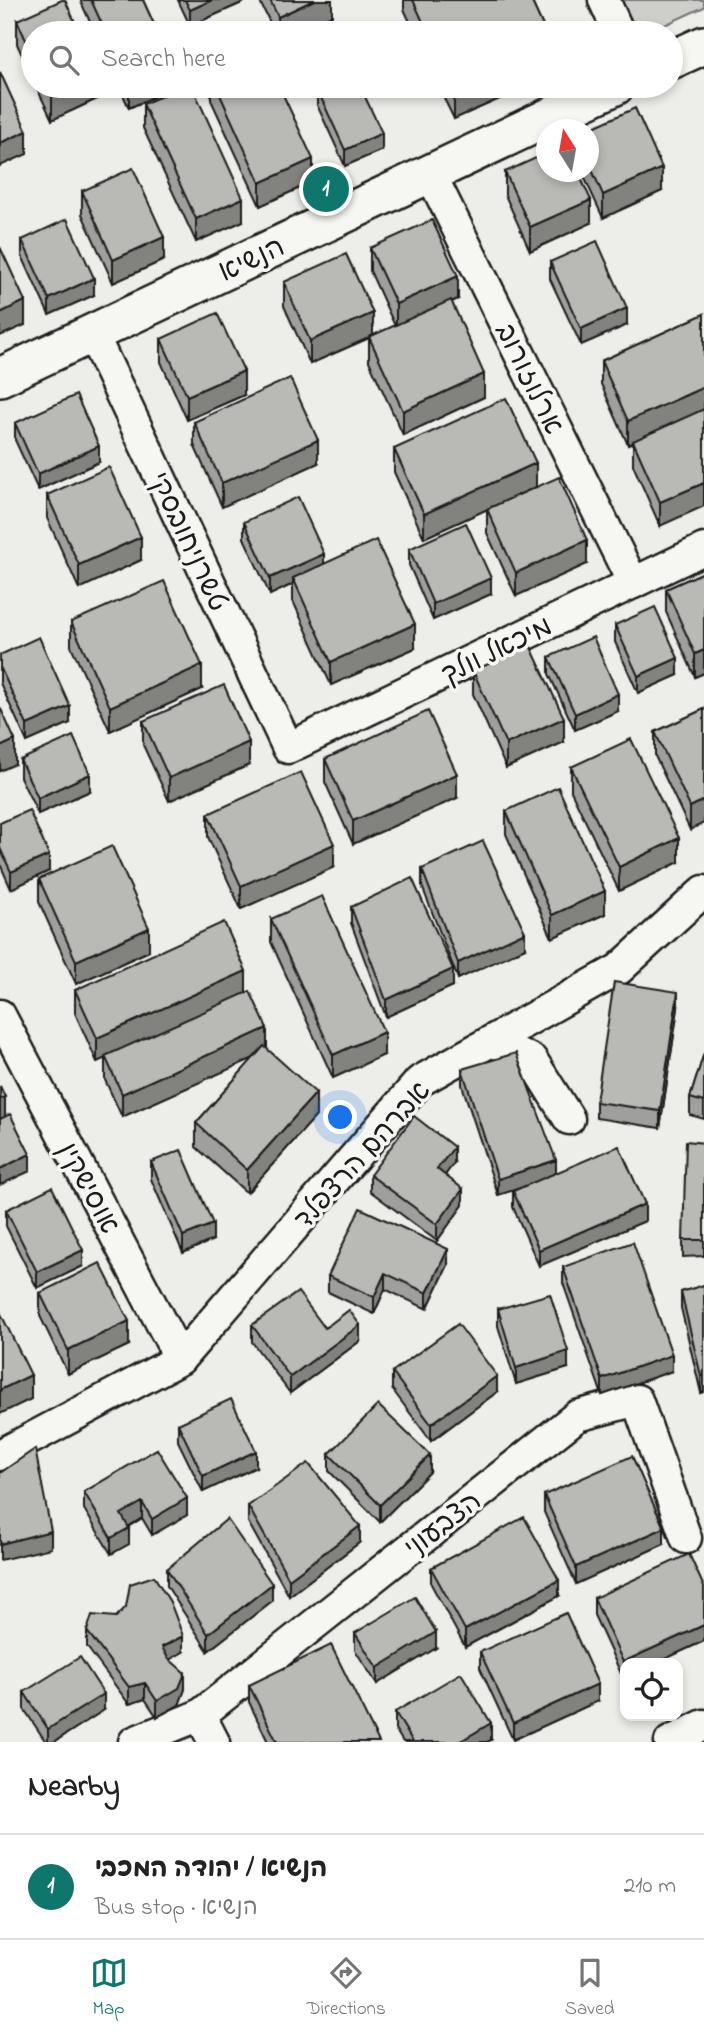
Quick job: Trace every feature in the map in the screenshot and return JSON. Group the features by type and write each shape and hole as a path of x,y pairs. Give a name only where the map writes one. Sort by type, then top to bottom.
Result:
{"street":[{"path":"604,0 614,21"},
{"path":"683,55 704,45"},
{"name":"הנשיא","path":"0,377 589,98"},
{"name":"ארלוזורוב","path":"430,173 633,583"},
{"name":"טשרניחובסקי","path":"92,333 288,748"},
{"name":"מיכאל וולך","path":"288,748 704,549"},
{"name":"אברהם הרצפלד","path":"0,1455 180,1359 421,1081 619,969 704,891"},
{"name":"אוסישקין","path":"0,1015 180,1359"},
{"path":"492,1041 532,1059 569,1119"},
{"name":"הצבעוני","path":"134,1742 200,1715 577,1416 637,1400 686,1538"},
{"path":"200,1715 215,1742"},
{"path":"670,1742 704,1725"}],"shaded area":[{"path":"614,0 704,0 704,7 673,21 624,21"}],"building":[{"path":"65,0 75,21 21,21 21,29 17,20"},
{"path":"91,0 143,0 153,21 101,21"},
{"path":"185,0 212,0 190,10"},
{"path":"270,0 314,0 278,17"},
{"path":"413,0 531,0 541,21 423,21"},
{"path":"0,72 27,131 0,143"},
{"path":"157,98 197,98 243,198 196,219 143,104"},
{"path":"221,98 285,98 313,159 260,183"},
{"path":"321,98 366,98 382,133 345,150"},
{"path":"635,108 662,168 603,195 597,182 599,124"},
{"path":"536,158 536,182 583,182 591,200 530,227 505,172"},
{"path":"133,168 164,237 113,260 82,191"},
{"path":"67,219 94,278 49,299 22,240"},
{"path":"432,220 458,276 396,304 370,248"},
{"path":"597,241 627,308 581,329 550,262"},
{"path":"0,247 25,301 0,313"},
{"path":"346,254 373,313 310,341 284,282"},
{"path":"451,300 484,374 403,411 369,337"},
{"path":"217,313 244,371 187,396 161,339"},
{"path":"704,314 704,387 628,421 601,361"},
{"path":"290,378 318,440 222,483 194,422"},
{"path":"76,395 99,446 38,474 15,423"},
{"path":"506,398 536,463 424,514 394,449"},
{"path":"704,409 704,483 660,502 633,441"},
{"path":"109,467 141,537 79,565 47,495"},
{"path":"559,477 587,540 516,573 487,509"},
{"path":"298,497 324,554 270,578 244,522"},
{"path":"466,523 491,578 433,604 409,549"},
{"path":"376,540 415,624 331,662 293,578"},
{"path":"704,572 704,650 695,654 666,589"},
{"path":"164,581 202,665 110,707 71,622"},
{"path":"655,607 678,658 638,676 615,625"},
{"path":"39,637 70,706 27,725 0,667 0,655"},
{"path":"593,637 618,694 575,714 549,657"},
{"path":"530,645 564,718 506,744 473,671"},
{"path":"224,685 249,742 169,778 143,721"},
{"path":"0,707 15,740 0,747"},
{"path":"704,709 704,800 690,807 655,732"},
{"path":"428,711 457,774 353,821 325,759"},
{"path":"73,736 90,774 38,798 20,760"},
{"path":"631,739 679,838 619,867 571,767"},
{"path":"301,772 334,844 241,886 208,814"},
{"path":"558,787 605,891 552,915 506,811"},
{"path":"29,810 49,855 11,872 0,848 0,823"},
{"path":"483,841 525,932 458,963 422,869"},
{"path":"112,846 149,928 76,961 39,879"},
{"path":"412,878 453,969 386,1000 351,907"},
{"path":"322,896 384,1032 333,1055 271,919"},
{"path":"224,922 246,971 97,1038 75,990"},
{"path":"614,982 678,992 660,1111 596,1102"},
{"path":"250,991 267,1028 122,1094 105,1056"},
{"path":"264,1046 316,1093 247,1170 196,1123"},
{"path":"516,1053 556,1160 498,1179 462,1069"},
{"path":"704,1053 704,1102 690,1098"},
{"path":"0,1086 5,1097 0,1099"},
{"path":"10,1114 30,1154 0,1169 0,1119"},
{"path":"414,1116 454,1147 437,1169 463,1189 437,1224 370,1175"},
{"path":"686,1141 704,1143 704,1240 683,1240"},
{"path":"619,1146 645,1204 539,1250 513,1191"},
{"path":"181,1150 213,1224 183,1236 151,1162"},
{"path":"52,1187 83,1250 37,1272 6,1210"},
{"path":"360,1208 448,1249 427,1293 385,1273 374,1297 328,1276"},
{"path":"633,1242 672,1355 602,1379 563,1267"},
{"path":"100,1263 129,1321 68,1350 40,1293"},
{"path":"704,1285 704,1375 701,1376 681,1292"},
{"path":"298,1292 325,1328 349,1310 360,1325 290,1377 252,1325"},
{"path":"550,1294 568,1351 516,1368 498,1309"},
{"path":"0,1312 31,1375 0,1390"},
{"path":"458,1324 497,1376 431,1424 392,1372"},
{"path":"231,1399 256,1451 203,1476 178,1424"},
{"path":"378,1405 430,1455 380,1505 329,1454"},
{"path":"35,1449 51,1531 0,1544 0,1473"},
{"path":"157,1449 187,1498 152,1519 142,1502 121,1514 129,1528 111,1538 84,1492"},
{"path":"632,1456 664,1528 576,1567 544,1495"},
{"path":"308,1463 360,1526 289,1579 248,1506"},
{"path":"524,1517 559,1580 465,1630 431,1568"},
{"path":"227,1519 272,1584 208,1634 167,1569"},
{"path":"689,1554 704,1587 704,1625 632,1658 621,1658 594,1598"},
{"path":"154,1576 170,1602 183,1636 162,1647 168,1658 185,1673 179,1688 157,1701 145,1683 129,1687 87,1631 92,1615 116,1617 126,1607 130,1584"},
{"path":"415,1597 436,1632 377,1668 355,1633"},
{"path":"566,1613 598,1684 513,1723 480,1652"},
{"path":"331,1645 379,1742 277,1742 249,1685"},
{"path":"80,1657 104,1694 48,1729 24,1692"},
{"path":"461,1673 491,1723 459,1742 413,1742 395,1712"}],"place":[{"name":"הנשיא / יהודה המכבי","path":"326,189"}]}
